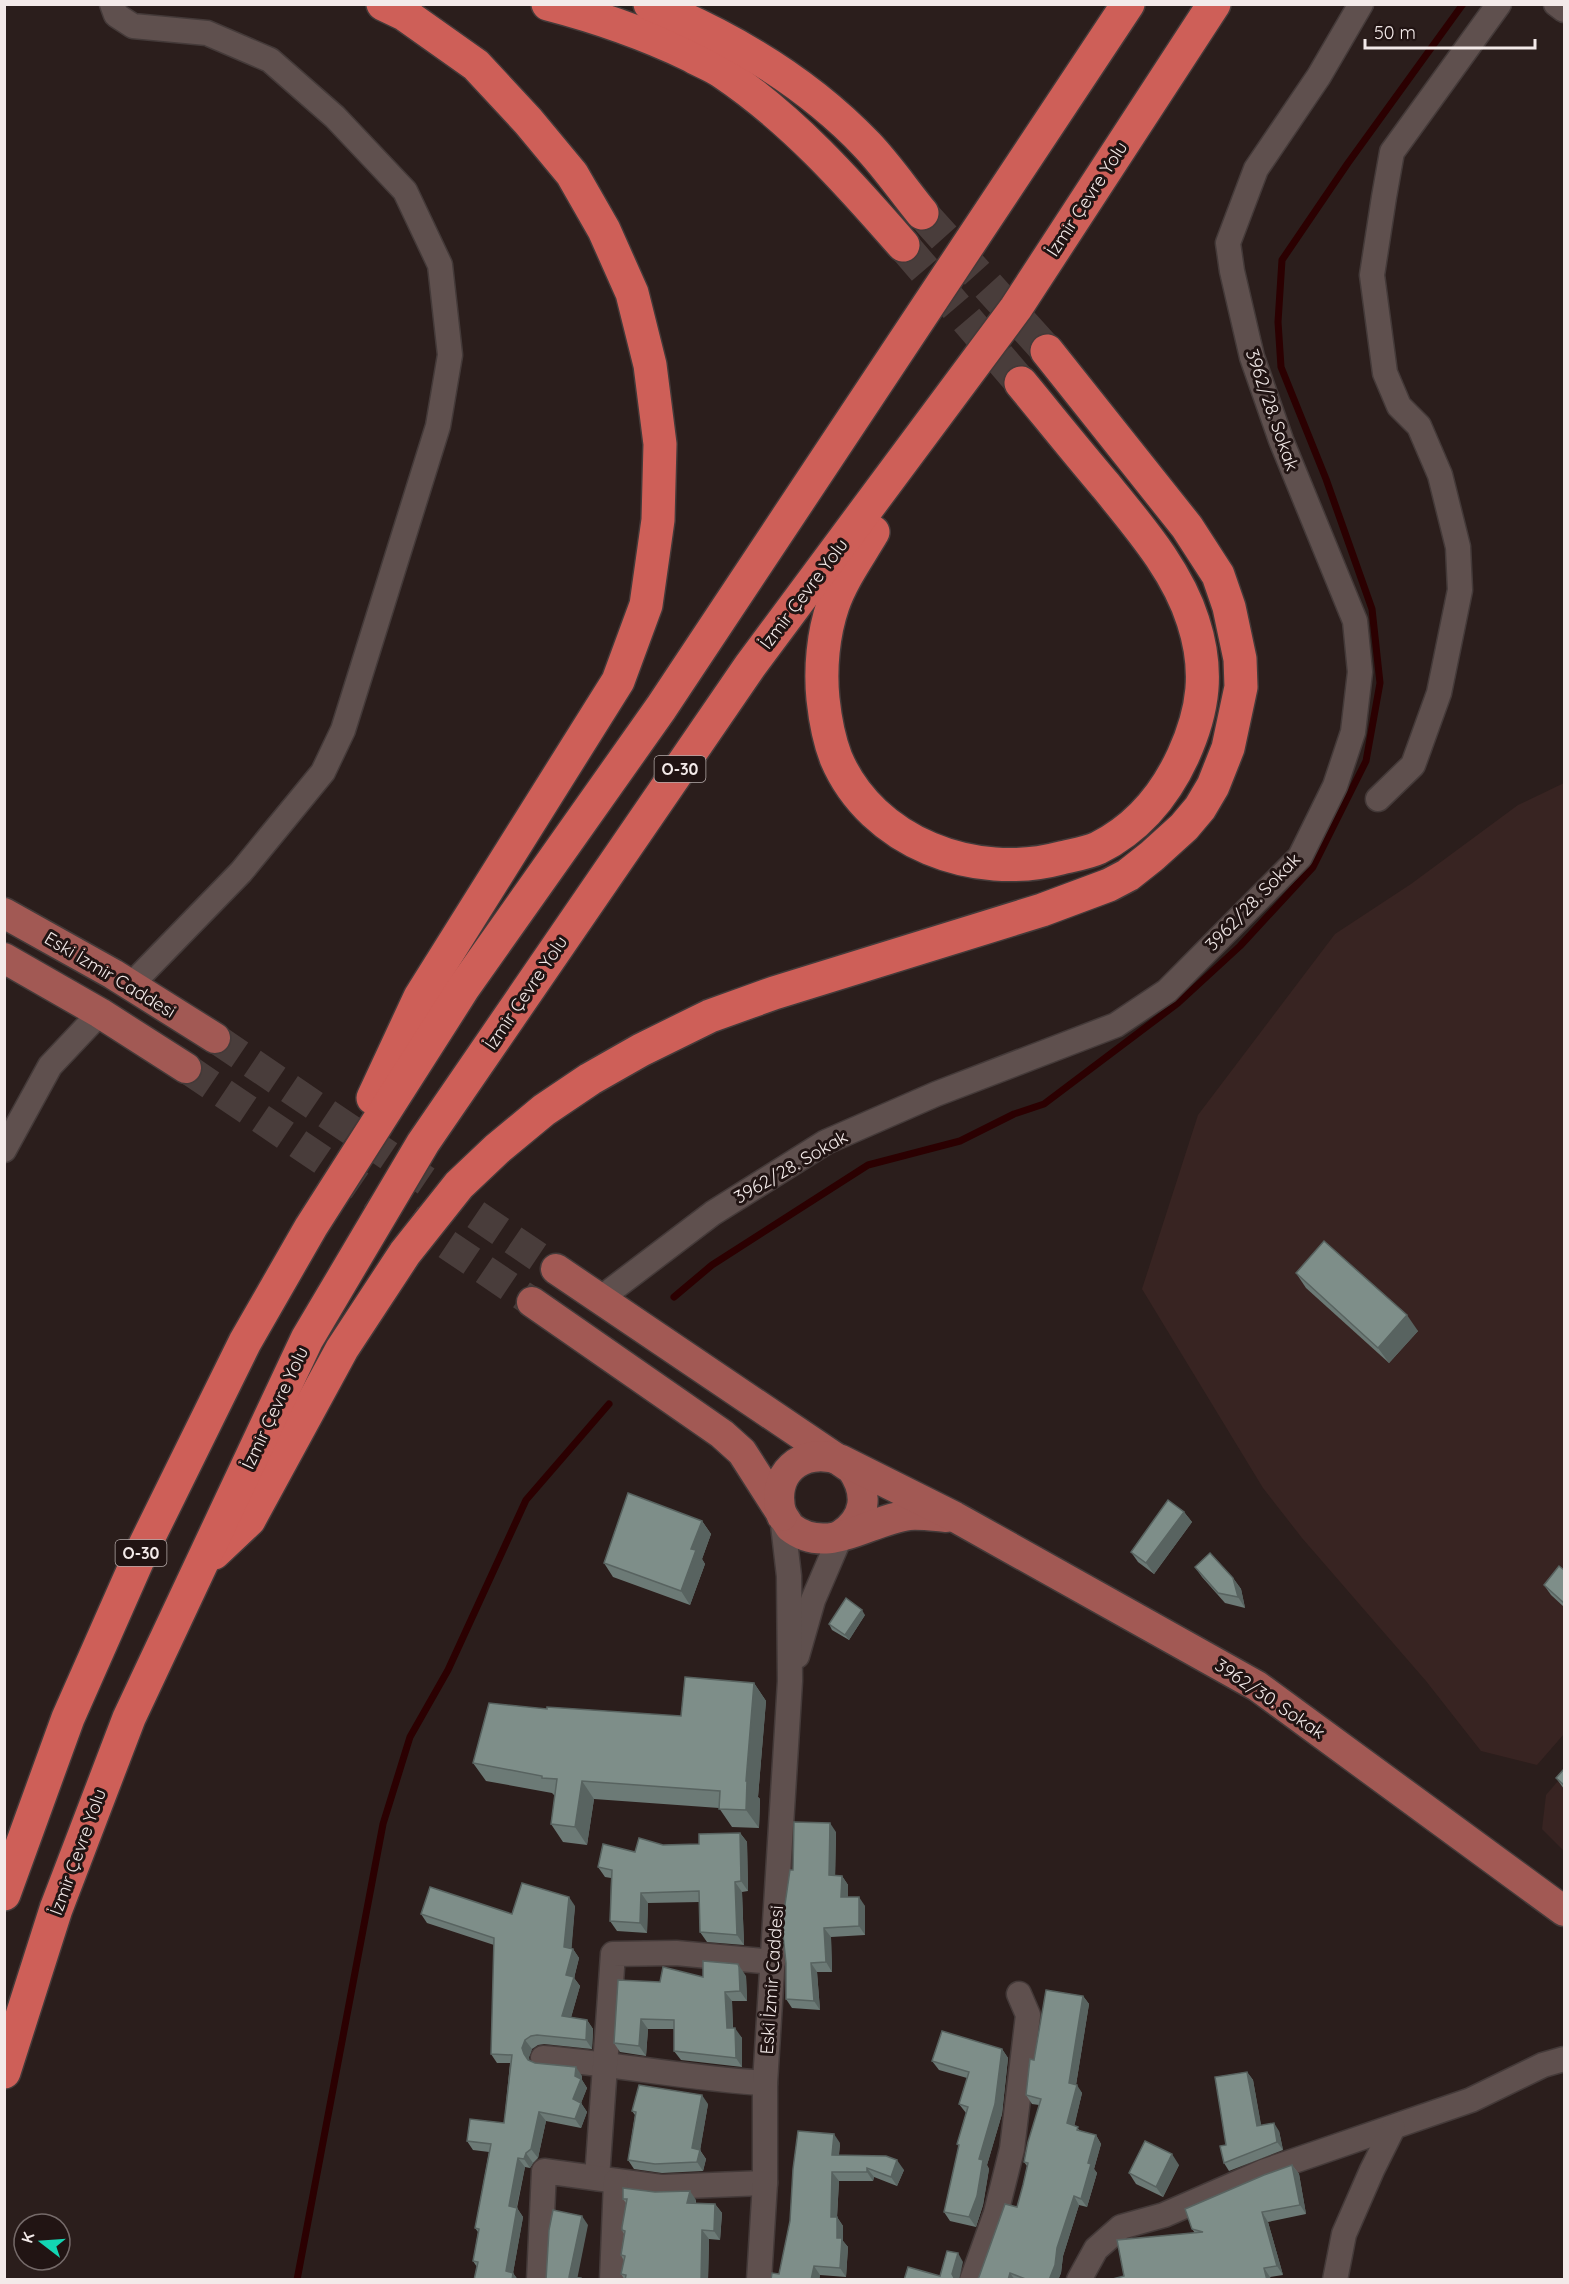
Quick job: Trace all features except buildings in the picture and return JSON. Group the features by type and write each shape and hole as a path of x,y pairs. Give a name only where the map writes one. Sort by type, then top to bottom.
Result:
{"highway":[{"path":"311,1227 420,997 618,681 646,605 658,520 660,444 650,364 632,293 604,230 572,174 528,121 476,65 404,14 382,4"},
{"path":"548,4 587,14 651,36 721,71 778,115 844,177 903,245"},
{"path":"650,4 698,24 748,51 783,74 820,103 867,146 922,213"},
{"name":"O-30","path":"4,1894 68,1718 140,1555 245,1342 311,1227 464,987 661,708 1128,4"},
{"name":"İzmir Çevre Yolu","path":"4,2072 56,1909 129,1718 307,1339 423,1143 750,666 1016,308 1214,4"},
{"path":"1016,308 842,583 832,607 827,629 822,686 825,713 836,758 853,787 888,826 905,837 946,855 968,861 1027,865 1097,849 1142,818 1174,776 1198,717 1203,685 1202,653 1192,618 1169,571 1143,532 1021,383"},
{"path":"200,1567 249,1520 342,1349 429,1220 459,1185 497,1149 544,1110 590,1079 710,1016 774,993 1042,910 1109,885 1128,875 1152,856 1184,827 1200,808 1214,786 1228,748 1241,687 1239,651 1229,607 1218,575 1187,527 1047,351"}],"main road":[{"name":"Eski İzmir Caddesi","path":"4,913 131,985 215,1038"},
{"name":"Eski İzmir Caddesi","path":"4,958 100,1013 186,1068"},
{"path":"556,1269 852,1469 860,1481 863,1502 856,1522 841,1535"},
{"path":"532,1302 722,1434 742,1452 782,1516 800,1535 827,1540 908,1515 955,1517"},
{"path":"782,1516 779,1505 781,1483 794,1465 816,1455 841,1460"},
{"name":"3962/30. Sokak","path":"841,1460 955,1517 1257,1686 1564,1911"}],"street":[{"path":"112,4 116,15 133,26 207,33 270,60 334,117 405,191 440,265 450,355 438,426 343,730 323,772 241,872 131,985"},
{"name":"3962/28. Sokak","path":"602,1298 713,1214 826,1142 936,1094 1116,1025 1167,991 1300,857 1335,786 1353,732 1360,672 1355,621 1281,440 1252,357 1232,271 1228,243 1256,169 1320,76 1361,4"},
{"path":"1378,799 1413,765 1439,693 1460,590 1458,547 1440,475 1419,426 1400,406 1385,374 1372,274 1392,152 1499,4"},
{"path":"1556,4 1564,10"},
{"path":"4,1150 50,1066 100,1013"},
{"name":"Eski İzmir Caddesi","path":"759,2280 765,2183 765,2083 790,1681 789,1575 782,1516"},
{"name":"Eski İzmir Caddesi","path":"790,1681 813,1600 841,1535"},
{"path":"612,2280 605,2064 613,1954 676,1953 773,1962"},
{"path":"972,2280 996,2213 1012,2149 1028,2015 1019,1994"},
{"path":"543,2058 738,2082 765,2083"},
{"path":"1078,2280 1096,2249 1121,2227 1164,2215 1265,2171 1471,2100 1543,2066 1564,2059"},
{"path":"1335,2280 1344,2234 1393,2128"},
{"path":"539,2280 544,2171 662,2187 765,2183"}],"shaded area":[{"path":"1564,783 1564,1734 1537,1765 1481,1751 1426,1681 1302,1538 1263,1488 1142,1289 1198,1115 1335,934 1411,884 1518,805"},
{"path":"1564,1774 1564,1851 1542,1829 1546,1795"}],"waterway":[{"path":"674,1297 712,1265 868,1165 960,1141 1014,1114 1044,1104 1178,1003 1240,946 1313,867 1366,761 1380,683 1372,609 1326,479 1281,367 1278,322 1282,260 1348,163 1463,4"},
{"path":"297,2280 383,1824 410,1737 448,1670 526,1500 609,1404"}],"tunnel":[{"path":"922,213 1047,351"},
{"path":"903,245 1021,383"},
{"path":"215,1038 556,1269"},
{"path":"186,1068 532,1302"}]}
